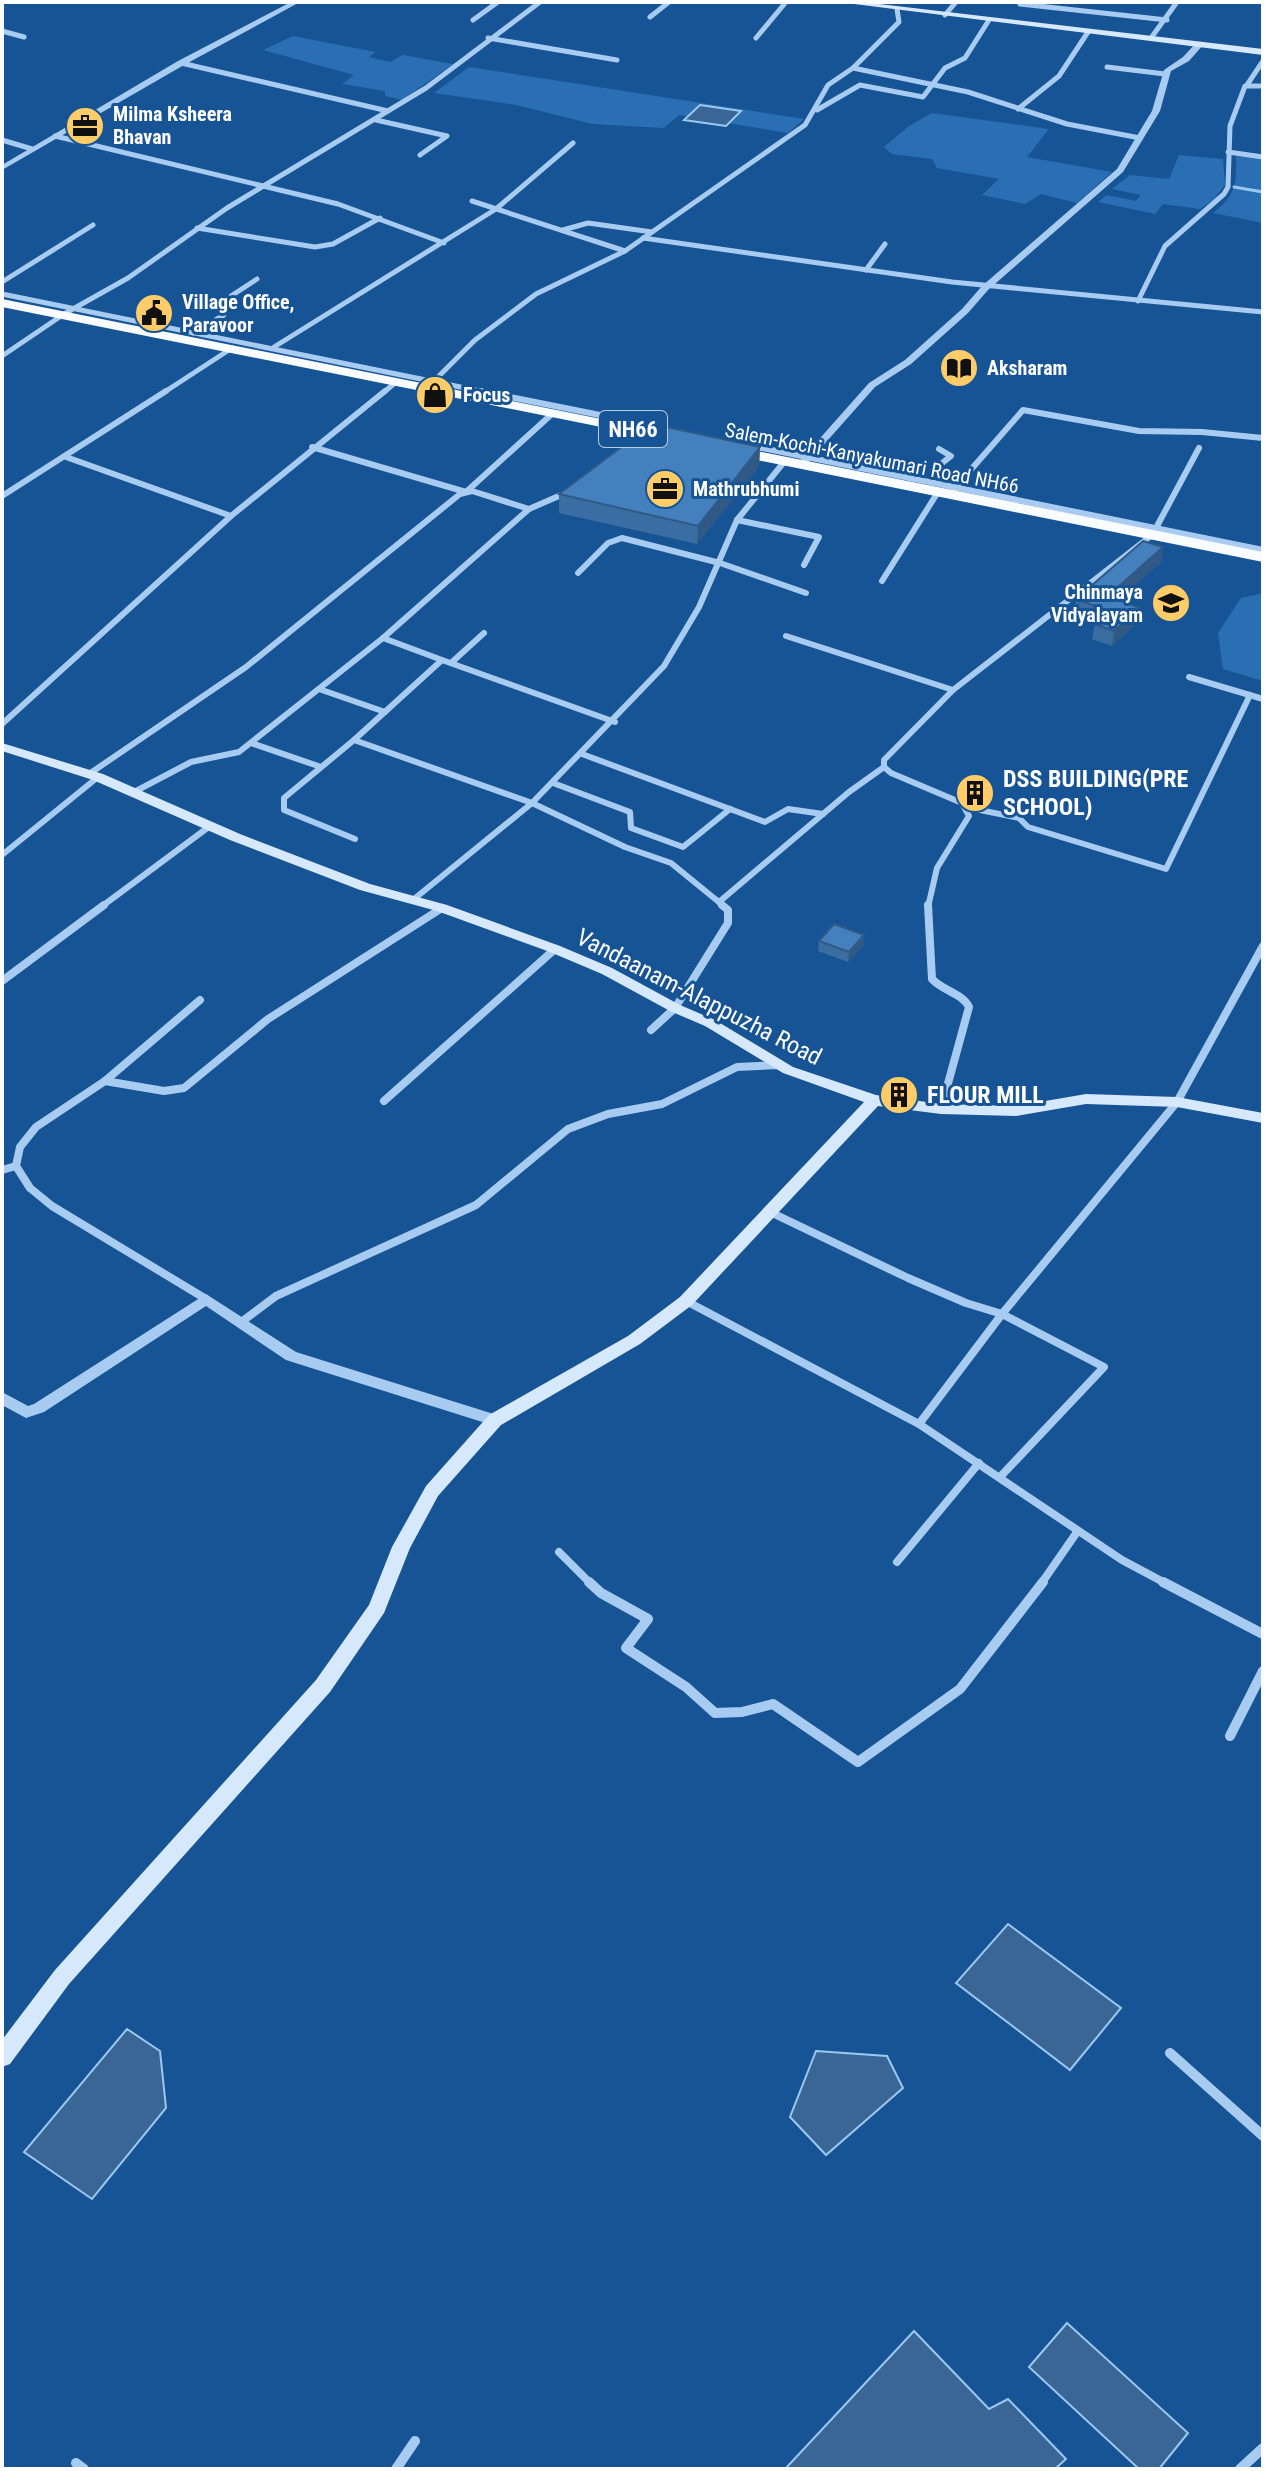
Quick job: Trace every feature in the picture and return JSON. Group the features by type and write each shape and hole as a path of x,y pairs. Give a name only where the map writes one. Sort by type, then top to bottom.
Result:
{"highway":[{"name":"Salem-Kochi-Kanyakumari Road NH66","path":"2,303 68,312 189,336 232,348 268,351 396,382 431,383 641,436 688,441"},
{"name":"Salem-Kochi-Kanyakumari Road NH66","path":"716,447 784,462 804,461 1263,557"}],"main road":[{"path":"842,2 1263,52"},
{"name":"Vandaanam-Alappuzha Road","path":"2,747 93,776 365,887 442,908 555,949 607,971 710,1023 781,1065 831,1087 874,1100 941,1109 1016,1111 1086,1099 1177,1102 1263,1118"},
{"path":"2,2057 62,1977 323,1686 377,1608 401,1547 432,1491 495,1420 634,1340 686,1301 874,1100"}],"street":[{"path":"2,168 181,63 296,2"},
{"path":"473,20 498,2"},
{"path":"2,356 68,312 128,278 197,228 426,88 488,38 540,2"},
{"path":"650,17 669,2"},
{"path":"756,38 786,2"},
{"path":"945,15 956,2"},
{"path":"1151,38 1167,20 1177,2"},
{"path":"1020,4 1167,20"},
{"path":"1091,11 1095,4"},
{"path":"431,383 475,340 536,294 625,251 805,125 828,85 853,68 899,22 897,9"},
{"path":"816,110 860,85 923,97 945,68 962,62 989,20"},
{"path":"2,31 24,37"},
{"path":"1018,109 1061,77 1088,32"},
{"path":"488,38 617,60"},
{"path":"747,445 804,461 872,385 908,362 965,311 985,288 1120,170 1156,111 1165,74 1200,44"},
{"path":"1138,301 1165,246 1224,194 1229,181 1230,126 1247,85 1263,61"},
{"path":"181,63 388,111"},
{"path":"1107,67 1165,74"},
{"path":"853,68 932,84 1067,124 1140,138"},
{"path":"1247,85 1263,86"},
{"path":"376,120 447,136 420,155"},
{"path":"55,136 264,186 380,218 444,243"},
{"path":"2,140 32,149"},
{"path":"268,351 496,209 573,143"},
{"path":"1228,152 1263,157"},
{"path":"472,201 625,251"},
{"path":"197,228 315,247 333,244 380,218"},
{"path":"561,230 588,223 652,232"},
{"path":"2,282 93,225"},
{"path":"643,238 952,282 1263,312"},
{"path":"866,270 885,244"},
{"path":"189,336 224,315 231,296 257,279"},
{"path":"2,294 68,312"},
{"path":"189,336 672,429"},
{"path":"2,496 232,348"},
{"path":"2,724 231,516 312,447 396,382"},
{"path":"882,581 948,491 1023,410 1148,432 1202,432 1263,438"},
{"path":"2,855 93,776 246,667 466,492 553,413"},
{"path":"312,447 529,509"},
{"path":"884,767 884,760 953,690 1154,532 1199,448"},
{"path":"939,449 951,456 941,464"},
{"path":"66,457 231,516"},
{"path":"414,899 532,803 615,722 664,666 699,607 737,520 784,462"},
{"path":"134,792 181,766 233,755 251,743 383,638 529,509 573,491"},
{"path":"737,520 819,537 804,565"},
{"path":"1154,532 1263,550"},
{"path":"578,573 608,543 622,538 720,563 806,593"},
{"path":"451,663 484,633"},
{"path":"786,636 953,690"},
{"path":"383,638 615,722"},
{"path":"355,839 284,810 284,798 442,660"},
{"path":"1189,677 1263,699"},
{"path":"319,689 385,712"},
{"path":"719,902 876,770 884,767 965,807 1019,818 1028,827 1166,869 1250,695"},
{"path":"354,740 532,803 625,847 671,863 728,910 728,923 675,1008 651,1030"},
{"path":"251,743 321,767"},
{"path":"582,754 765,822 788,809 823,814"},
{"path":"553,783 630,812 631,828 683,847 730,809"},
{"path":"941,1109 969,1007 965,999 940,988 932,979 928,900 937,868 969,816 965,807"},
{"path":"2,981 210,826"},
{"path":"105,1081 164,1091 184,1088 268,1019 442,908"},
{"path":"919,1424 1002,1314 1177,1102 1263,946"},
{"path":"384,1101 555,949"},
{"path":"200,1000 105,1081 36,1127 20,1147 16,1166 30,1188 52,1206 206,1299 291,1356 495,1420"},
{"path":"240,1323 276,1296 476,1205 568,1129 608,1114 662,1104 737,1067 781,1065"},
{"path":"2,1170 16,1166"},
{"path":"768,1211 908,1278 966,1303 1002,1314 1104,1367 1000,1477"},
{"path":"2,1398 26,1412 39,1408 206,1299"},
{"path":"686,1301 919,1424 1122,1560 1263,1634"},
{"path":"897,1562 979,1463"},
{"path":"559,1552 601,1593 648,1619 626,1648 686,1687 715,1713 742,1712 773,1704 858,1762 960,1689 1027,1604 1077,1532"},
{"path":"1230,1736 1263,1671"},
{"path":"1170,2053 1263,2136"},
{"path":"396,2469 415,2441"},
{"path":"1240,2469 1263,2448"}],"shaded area":[{"path":"293,36 376,52 369,57 390,62 403,55 453,64 402,100 385,96 385,91 342,84 354,75 263,50"},
{"path":"469,67 804,119 788,133 679,115 664,128 592,124 516,105 434,93"},
{"path":"700,105 741,111 726,126 684,120"},
{"path":"932,113 1049,129 1027,157 1112,172 1077,203 1041,194 1025,204 982,195 999,179 937,168 932,159 892,154 884,147 909,126"},
{"path":"1179,155 1223,159 1225,185 1213,200 1200,209 1163,204 1155,214 1098,202 1107,195 1136,201 1141,195 1112,189 1130,175 1169,179"},
{"path":"1236,156 1263,159 1263,223 1213,213 1234,188"},
{"path":"1263,593 1263,681 1223,669 1218,633 1241,598"},
{"path":"1008,1924 1121,2008 1070,2070 956,1983"},
{"path":"127,2029 160,2051 166,2108 92,2199 24,2152"},
{"path":"816,2051 887,2056 903,2088 826,2155 790,2117"},
{"path":"1067,2323 1188,2433 1159,2469 1139,2469 1029,2367"},
{"path":"914,2331 989,2409 1008,2399 1066,2459 1055,2469 785,2469"}],"building":[{"name":"Mathrubhumi","path":"652,424 760,447 698,526 559,494"},
{"path":"1143,541 1163,547 1108,596 1140,608 1114,631 1095,624 1109,611 1076,599"},
{"path":"834,924 864,935 849,952 819,941"}],"waterway":[{"path":"1234,187 1263,192"}],"place":[{"name":"Milma Ksheera Bhavan","path":"85,126"},
{"name":"Village Office, Paravoor","path":"154,313"},
{"name":"Aksharam","path":"959,368"},
{"name":"Focus","path":"435,395"},
{"name":"Mathrubhumi","path":"665,489"},
{"name":"Chinmaya Vidyalayam","path":"1171,603"},
{"name":"DSS BUILDING(PRE SCHOOL)","path":"975,793"},
{"name":"FLOUR MILL","path":"899,1095"}]}
